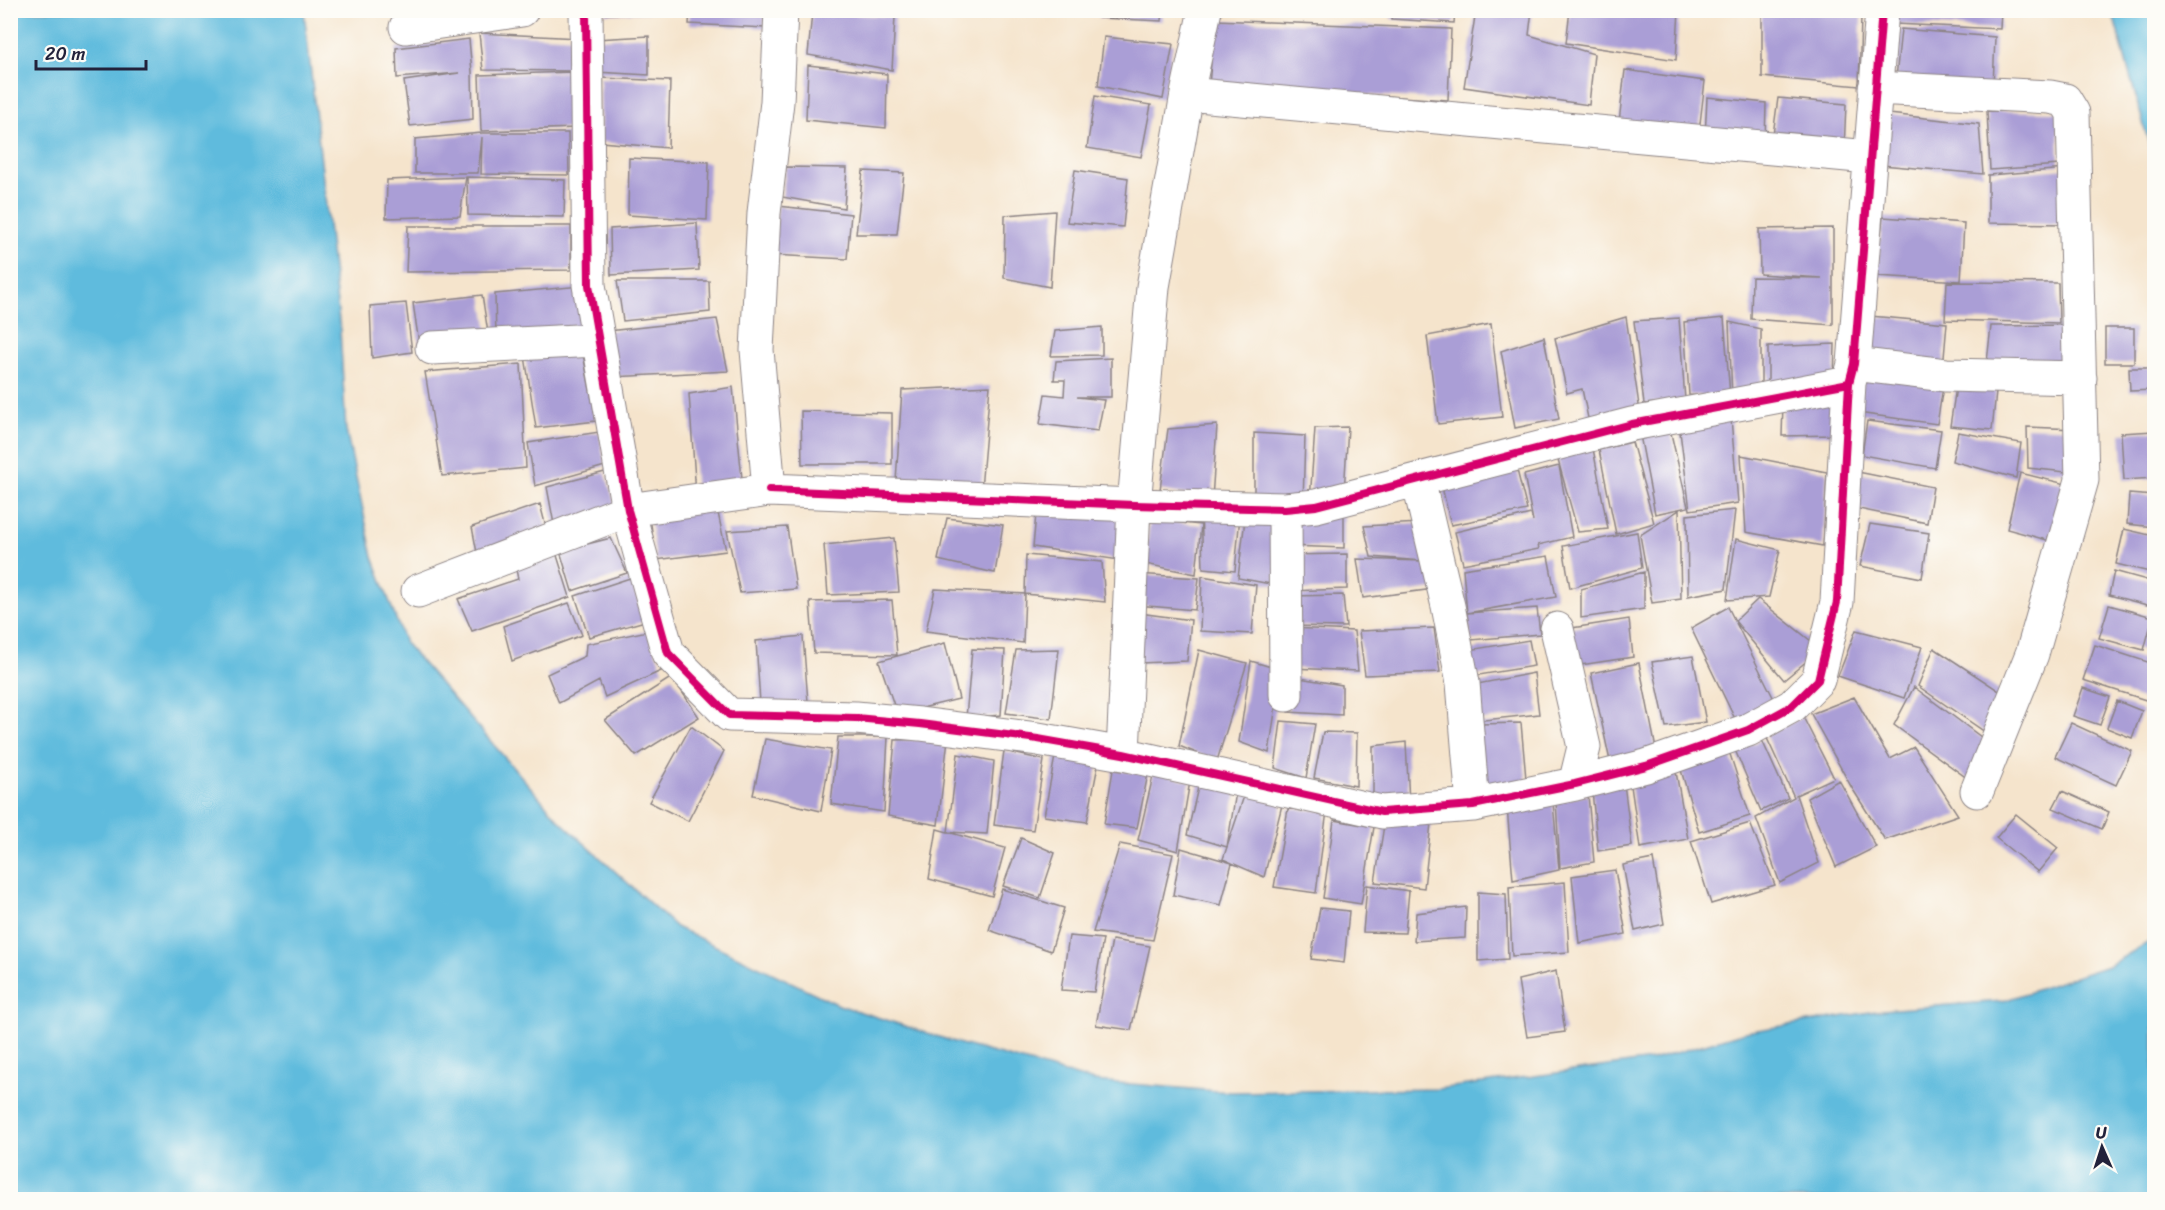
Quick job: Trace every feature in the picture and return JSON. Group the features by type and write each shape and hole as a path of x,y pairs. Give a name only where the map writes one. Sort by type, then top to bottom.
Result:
{"street":[{"path":"406,27 522,10"},
{"path":"586,10 589,285 628,510 669,652 729,715 856,718 1038,739 1123,754 1382,812 1473,805 1575,784 1646,766 1748,730 1792,706 1818,680 1837,602 1851,373 1882,10"},
{"path":"769,490 757,350 764,213 777,102 781,10"},
{"path":"1123,754 1134,505 1153,287 1187,94 1205,10"},
{"path":"1875,88 2050,98 2065,100 2073,113 2082,480 2032,654 1977,791"},
{"path":"1187,94 1869,157"},
{"path":"432,348 597,340"},
{"path":"418,591 628,510 769,490 1134,505 1285,508 1316,506 1632,424 1851,373 2080,378"},
{"path":"1418,480 1448,606 1463,683 1473,805"},
{"path":"1285,508 1286,695"},
{"path":"1557,629 1584,747 1575,784"}],"water":[{"path":"10,11 304,11 340,330 346,430 373,557 405,643 560,821 676,927 839,1005 961,1044 1094,1081 1229,1092 1438,1089 1652,1060 1745,1032 1883,1010 2003,1001 2108,966 2154,939 2154,1199 11,1199"},
{"path":"2112,11 2154,11 2154,162"}],"building":[{"path":"353,10 381,10 381,12 354,14"},
{"path":"605,10 659,10 659,12 606,14"},
{"path":"690,10 764,10 765,28 689,24"},
{"path":"1100,10 1163,10 1162,21 1099,18"},
{"path":"1392,10 1455,10 1454,23 1391,19"},
{"path":"1476,10 1532,10 1529,35 1594,54 1589,105 1464,87"},
{"path":"1570,10 1679,10 1676,60 1566,43"},
{"path":"1762,10 1816,10 1861,17 1859,86 1762,77"},
{"path":"1896,10 2001,10 2000,29 1895,24"},
{"path":"812,12 895,17 892,70 808,55"},
{"path":"1215,20 1451,29 1448,100 1209,85"},
{"path":"1901,29 1995,37 1993,87 1896,78"},
{"path":"479,33 578,38 576,71 483,70"},
{"path":"649,36 649,75 596,72 596,39"},
{"path":"1104,37 1173,44 1163,99 1098,86"},
{"path":"469,39 473,119 410,126 404,81 459,73 397,78 396,48"},
{"path":"808,65 887,74 886,128 806,120"},
{"path":"1625,70 1705,81 1699,132 1619,122"},
{"path":"573,72 577,128 481,131 479,75"},
{"path":"600,78 670,81 668,148 601,142"},
{"path":"1095,96 1151,105 1141,157 1087,148"},
{"path":"1707,97 1766,103 1765,143 1705,137"},
{"path":"1778,98 1846,104 1844,150 1772,142"},
{"path":"1987,111 2058,112 2059,165 1990,170"},
{"path":"1889,114 1979,124 1983,174 1882,165"},
{"path":"482,133 568,133 569,175 481,174 482,137 478,173 415,173 415,139"},
{"path":"629,158 709,162 707,220 628,215"},
{"path":"786,167 847,168 844,208 782,197"},
{"path":"2066,169 2069,224 1988,223 1988,175"},
{"path":"1075,170 1128,178 1123,227 1067,222"},
{"path":"863,171 904,173 897,234 856,234"},
{"path":"466,177 460,216 386,218 387,180"},
{"path":"467,177 565,180 564,217 468,215"},
{"path":"778,206 851,214 847,259 772,255"},
{"path":"1055,211 1050,287 1004,278 1005,215"},
{"path":"1883,217 1964,223 1961,281 1876,276"},
{"path":"697,223 699,270 611,275 610,229"},
{"path":"408,226 571,226 571,270 406,272"},
{"path":"1833,228 1833,325 1751,319 1752,277 1822,278 1760,274 1759,229"},
{"path":"617,281 709,281 710,312 623,321"},
{"path":"1947,282 2058,283 2059,323 1945,320"},
{"path":"581,286 586,335 496,339 495,294"},
{"path":"482,295 489,339 420,350 413,303"},
{"path":"406,303 412,352 372,358 370,306"},
{"path":"1870,316 1947,323 1943,369 1863,359"},
{"path":"1626,317 1641,419 1590,428 1582,389 1567,393 1555,338"},
{"path":"1679,318 1685,400 1644,404 1634,321"},
{"path":"1724,318 1730,396 1689,395 1684,322"},
{"path":"717,319 728,371 612,377 608,331"},
{"path":"1729,322 1761,329 1761,395 1732,398"},
{"path":"1491,324 1502,417 1438,424 1427,336"},
{"path":"2072,325 2073,370 1986,371 1991,326"},
{"path":"1102,327 1102,355 1051,356 1055,331"},
{"path":"2105,328 2134,328 2134,363 2105,363"},
{"path":"1544,337 1559,419 1515,428 1501,351"},
{"path":"1835,344 1834,382 1768,384 1768,347"},
{"path":"582,349 596,421 536,428 525,356"},
{"path":"1111,358 1111,397 1077,397 1104,400 1098,431 1040,424 1045,394 1064,396 1065,380 1054,380 1056,361"},
{"path":"521,364 526,468 442,476 425,372"},
{"path":"2129,368 2154,368 2154,390 2130,391"},
{"path":"1865,372 1944,381 1937,424 1858,413"},
{"path":"1957,381 1997,383 1992,430 1950,426"},
{"path":"990,386 981,489 896,481 902,390"},
{"path":"733,387 743,489 696,494 689,394"},
{"path":"1835,398 1835,435 1782,436 1783,404"},
{"path":"801,411 892,413 892,464 802,464"},
{"path":"1731,418 1738,503 1690,510 1680,432"},
{"path":"1867,421 1941,430 1935,468 1862,455"},
{"path":"1217,425 1212,499 1160,490 1168,429"},
{"path":"1348,427 1344,493 1310,501 1315,428"},
{"path":"2027,427 2076,429 2075,473 2028,468"},
{"path":"1670,429 1688,507 1655,514 1640,435"},
{"path":"2154,431 2154,478 2124,480 2121,433"},
{"path":"599,432 605,466 535,486 528,443"},
{"path":"1958,432 2021,443 2016,478 1952,461"},
{"path":"1254,433 1305,436 1303,503 1254,498"},
{"path":"1632,442 1654,523 1616,534 1599,450"},
{"path":"1592,443 1608,529 1578,532 1556,453"},
{"path":"1741,455 1827,472 1823,546 1746,532"},
{"path":"1559,466 1572,537 1538,545 1539,549 1463,564 1455,532 1531,514 1533,521 1524,475"},
{"path":"1517,470 1527,510 1451,525 1442,487"},
{"path":"605,472 618,514 556,535 547,487"},
{"path":"1858,472 1933,487 1927,523 1854,508"},
{"path":"2020,473 2074,486 2058,543 2007,529"},
{"path":"2129,494 2154,496 2154,527 2127,524"},
{"path":"540,504 549,539 479,563 472,527"},
{"path":"1201,507 1240,515 1235,571 1203,568"},
{"path":"717,508 726,551 656,560 650,517"},
{"path":"1679,510 1681,599 1652,603 1640,535"},
{"path":"1735,510 1726,589 1688,596 1687,515"},
{"path":"1036,514 1126,516 1119,560 1033,547"},
{"path":"1290,514 1344,516 1344,548 1290,546"},
{"path":"947,518 1003,525 995,573 938,560"},
{"path":"1245,519 1277,521 1276,585 1238,578"},
{"path":"1150,520 1201,525 1196,574 1145,564"},
{"path":"1420,523 1434,589 1363,598 1357,559 1423,561 1371,557 1364,526"},
{"path":"1870,524 1929,533 1922,578 1860,566"},
{"path":"787,527 796,589 740,593 727,531"},
{"path":"2124,529 2154,536 2154,573 2116,564"},
{"path":"1637,532 1642,568 1570,588 1563,546"},
{"path":"611,538 627,573 572,591 560,551"},
{"path":"894,538 899,592 828,595 824,545"},
{"path":"1736,539 1780,550 1769,597 1727,600"},
{"path":"555,549 570,597 472,631 458,599 518,579 515,565"},
{"path":"1347,554 1347,589 1289,591 1283,555"},
{"path":"1026,555 1102,562 1105,602 1025,594"},
{"path":"1548,556 1556,597 1467,613 1463,569"},
{"path":"2114,571 2154,582 2151,606 2109,595"},
{"path":"1644,572 1644,609 1581,618 1581,589"},
{"path":"1136,574 1199,578 1195,610 1136,605"},
{"path":"1202,576 1256,585 1252,634 1200,631"},
{"path":"630,578 645,621 589,637 575,596"},
{"path":"935,589 1025,594 1023,643 926,631"},
{"path":"1343,595 1346,627 1290,626 1290,596"},
{"path":"1758,599 1821,649 1784,680 1735,621"},
{"path":"892,600 897,655 814,653 810,602"},
{"path":"569,603 582,635 512,661 503,626"},
{"path":"2109,605 2153,617 2144,650 2099,638"},
{"path":"1728,607 1773,697 1738,725 1691,628"},
{"path":"1537,608 1540,634 1471,640 1467,613"},
{"path":"1139,613 1191,620 1187,661 1140,663"},
{"path":"1629,619 1633,657 1574,666 1572,628"},
{"path":"1291,628 1354,631 1358,671 1292,668"},
{"path":"1434,628 1440,672 1365,675 1359,631"},
{"path":"1856,630 1922,647 1904,698 1838,676"},
{"path":"647,631 663,670 605,697 599,681 559,703 547,674 585,656 586,644"},
{"path":"803,636 808,702 760,703 756,641"},
{"path":"1529,640 1534,666 1473,676 1469,650"},
{"path":"945,643 959,699 897,714 879,661"},
{"path":"2095,645 2154,664 2154,683 2149,701 2083,680"},
{"path":"1934,648 2007,696 1991,736 1918,686"},
{"path":"972,649 1005,650 1001,715 966,718"},
{"path":"1059,649 1051,719 1006,713 1016,650"},
{"path":"1199,650 1247,663 1217,761 1179,746"},
{"path":"1693,656 1706,722 1666,727 1652,662"},
{"path":"1251,661 1281,670 1269,753 1239,742"},
{"path":"1639,663 1656,749 1610,761 1591,673"},
{"path":"1534,673 1539,714 1475,721 1472,685"},
{"path":"672,677 699,717 636,756 605,720"},
{"path":"1293,677 1342,685 1342,715 1288,712"},
{"path":"1914,687 1985,740 1971,781 1894,725"},
{"path":"2083,688 2110,697 2100,725 2073,716"},
{"path":"1854,697 1890,759 1914,747 1958,815 1885,840 1852,788 1811,714"},
{"path":"2117,701 2142,711 2132,738 2107,728"},
{"path":"1803,717 1834,778 1796,795 1819,863 1780,883 1756,818 1794,797 1766,736"},
{"path":"1281,721 1315,724 1306,778 1275,768"},
{"path":"1521,723 1527,790 1481,793 1478,724"},
{"path":"2071,723 2132,751 2116,785 2055,757"},
{"path":"691,726 724,751 688,821 649,802"},
{"path":"1323,732 1357,733 1356,786 1314,778"},
{"path":"838,737 888,737 884,812 831,804"},
{"path":"765,739 831,750 821,811 753,795"},
{"path":"948,739 938,825 888,816 895,740"},
{"path":"1762,740 1788,798 1761,811 1735,750"},
{"path":"1406,742 1409,803 1373,803 1373,746"},
{"path":"1728,748 1750,816 1699,832 1679,763"},
{"path":"1004,751 1044,760 1033,830 994,825"},
{"path":"1056,751 1099,760 1087,822 1044,816"},
{"path":"958,754 994,761 987,834 948,832"},
{"path":"1113,770 1148,774 1137,828 1104,824"},
{"path":"1154,772 1190,781 1178,851 1138,840"},
{"path":"1676,772 1688,839 1640,848 1630,779"},
{"path":"1839,780 1876,847 1836,867 1807,798"},
{"path":"1199,783 1236,792 1227,847 1187,835"},
{"path":"1624,784 1632,846 1598,851 1592,791"},
{"path":"2062,791 2109,812 2102,829 2053,808"},
{"path":"1245,793 1282,805 1264,877 1223,859"},
{"path":"1588,795 1594,862 1560,868 1556,801"},
{"path":"1553,802 1559,870 1513,880 1507,807"},
{"path":"1288,809 1327,811 1316,893 1274,887"},
{"path":"2016,814 2058,848 2038,872 1996,838"},
{"path":"1385,819 1431,823 1424,888 1375,882"},
{"path":"1334,820 1374,827 1361,904 1323,898"},
{"path":"1750,823 1775,885 1711,904 1691,841"},
{"path":"937,829 1005,848 992,896 929,879"},
{"path":"1021,838 1055,853 1040,898 1003,886"},
{"path":"1120,844 1173,854 1153,940 1093,932"},
{"path":"1181,848 1232,863 1221,905 1173,895"},
{"path":"1653,859 1664,924 1635,931 1623,865"},
{"path":"1615,870 1626,934 1579,943 1572,876"},
{"path":"1565,882 1569,952 1512,956 1509,887"},
{"path":"1367,885 1409,891 1405,933 1363,932"},
{"path":"1002,889 1064,908 1051,951 989,930"},
{"path":"1478,892 1506,894 1508,959 1478,961"},
{"path":"1466,907 1465,938 1414,941 1416,913"},
{"path":"1320,908 1349,911 1344,963 1311,959"},
{"path":"1069,936 1103,939 1094,992 1061,990"},
{"path":"1112,940 1150,946 1131,1030 1096,1025"},
{"path":"1556,971 1565,1032 1527,1037 1518,980"}],"cycle path":[{"path":"586,10 589,285 628,510 668,653 729,715 856,718 1038,739 1123,754 1382,812 1473,805 1575,784 1646,766 1748,730 1792,706 1818,680 1837,602 1849,383 1854,364 1882,10"},
{"path":"769,490 1134,505 1285,509 1316,506 1632,424 1849,383"}]}
